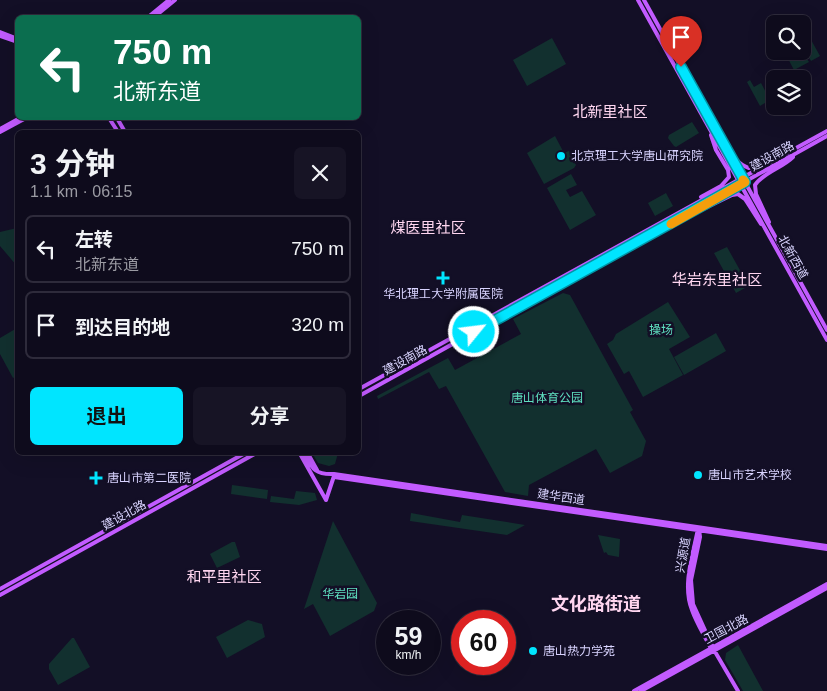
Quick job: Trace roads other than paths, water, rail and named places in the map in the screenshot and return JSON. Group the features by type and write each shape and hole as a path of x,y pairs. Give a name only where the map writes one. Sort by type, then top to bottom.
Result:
{"main road":[{"path":"151,15 169,0"},
{"path":"157,15 175,0"},
{"path":"638,0 708,126 743,184"},
{"path":"644,0 715,129 740,179"},
{"path":"0,34 15,39"},
{"path":"0,130 17,120"},
{"path":"0,130 22,120"},
{"path":"672,216 676,211 721,186 729,177 728,170 716,150 708,126"},
{"path":"715,129 721,134 736,161 745,167 754,166 779,153 793,149"},
{"name":"建设南路","path":"361,388 827,131"},
{"name":"建设南路","path":"361,395 827,136"},
{"path":"772,232 769,221 756,194 755,185 760,178 787,164 798,152"},
{"name":"北新西道","path":"743,184 827,340"},
{"name":"北新西道","path":"743,184 827,330"},
{"path":"686,215 700,211 732,195 738,194 746,200 758,222 764,226"},
{"name":"建设北路","path":"0,589 240,455"},
{"name":"建设北路","path":"0,595 253,455"},
{"path":"239,463 256,455"},
{"name":"建华西道","path":"302,455 312,468 320,474 570,508 698,529"},
{"name":"建华西道","path":"302,455 326,500 328,493"},
{"path":"321,493 328,493 332,475"},
{"name":"建华西道","path":"332,475 827,547"},
{"name":"兴源道","path":"698,529 689,574 688,593 691,608 736,691"},
{"name":"卫国北路","path":"641,691 827,584"},
{"name":"卫国北路","path":"634,691 827,588"}],"place":[{"name":"北京理工大学唐山研究院","path":"561,156"},
{"name":"华北理工大学附属医院","path":"443,278"},
{"name":"唐山市艺术学校","path":"698,475"},
{"name":"唐山市第二医院","path":"96,478"},
{"name":"唐山热力学苑","path":"533,651"}],"district":[{"name":"北新里社区","path":"610,111"},
{"name":"煤医里社区","path":"428,227"},
{"name":"华岩东里社区","path":"717,279"},
{"name":"和平里社区","path":"224,576"},
{"name":"文化路街道","path":"596,604"}],"park label":[{"name":"操场","path":"661,330"},
{"name":"唐山体育公园","path":"547,398"},
{"name":"华岩园","path":"340,594"}]}
